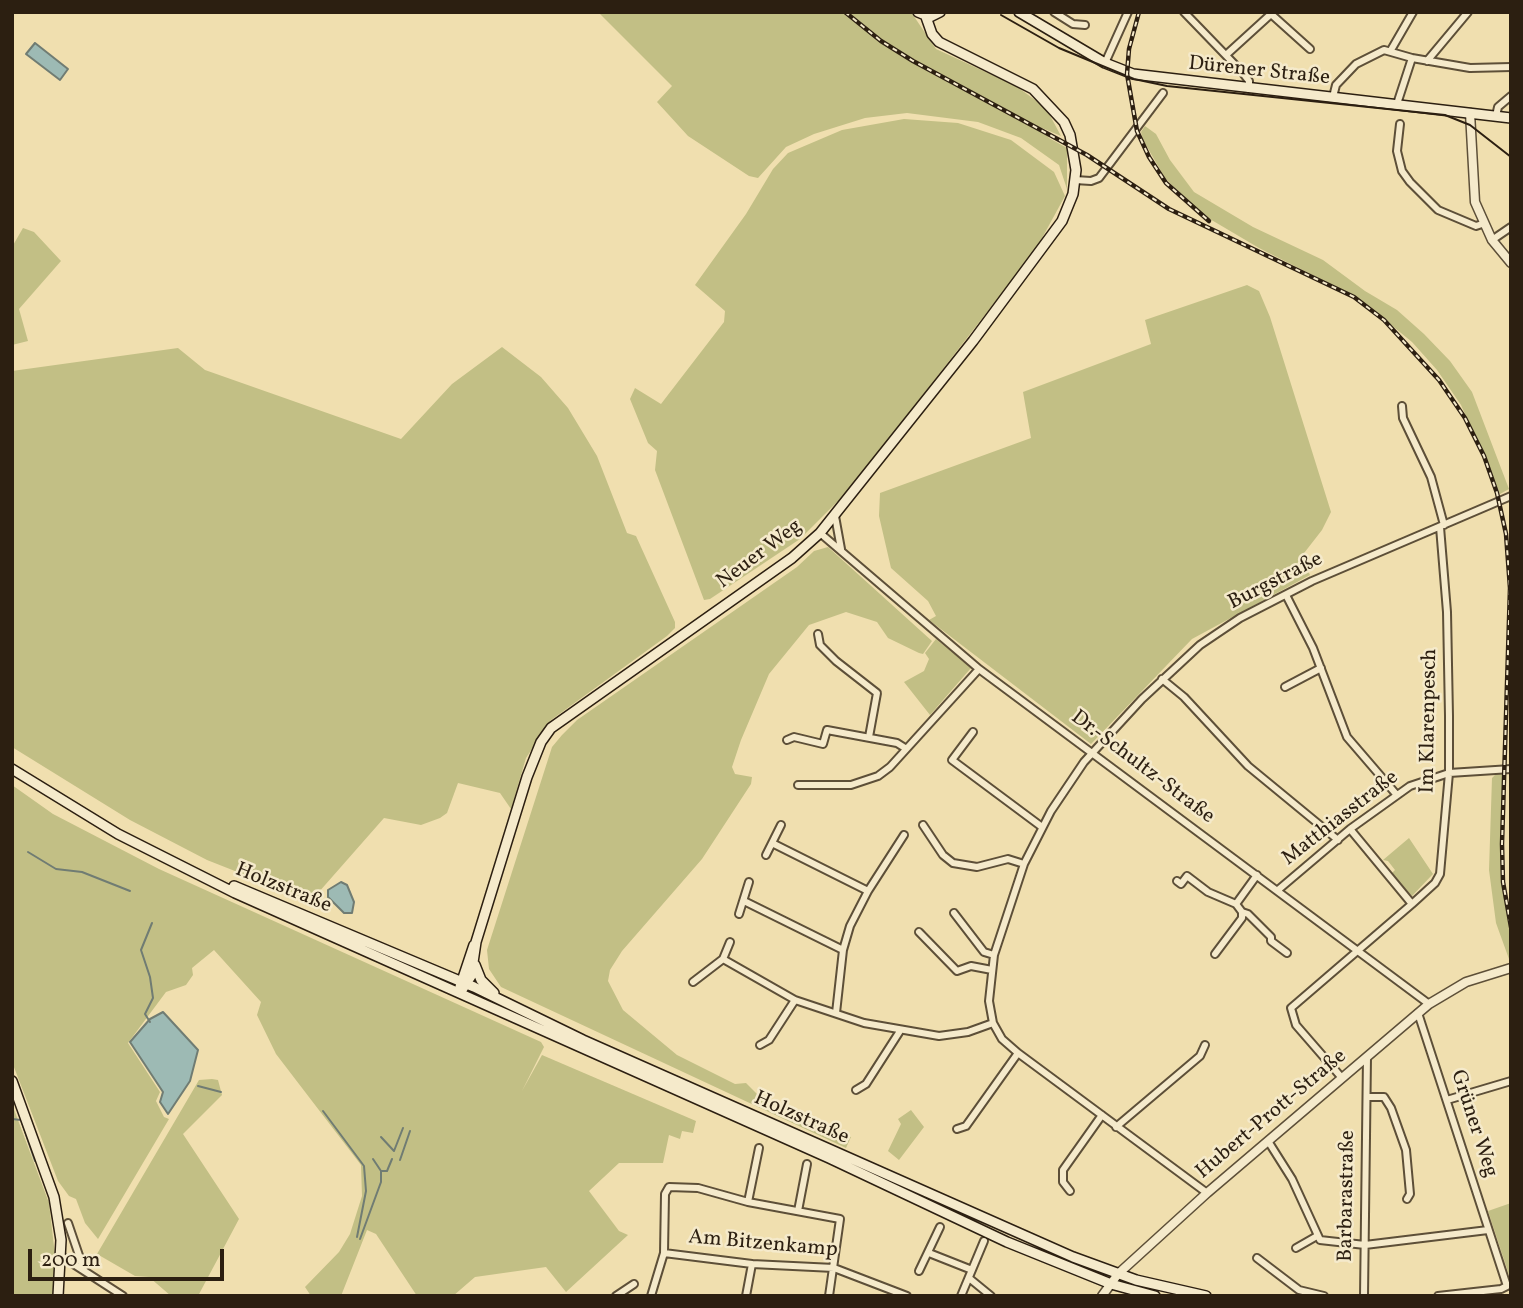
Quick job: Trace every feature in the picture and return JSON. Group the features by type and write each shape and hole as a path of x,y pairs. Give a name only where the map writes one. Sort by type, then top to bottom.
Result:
{"main road":[{"path":"922,14 940,12"},
{"name":"Dürener Straße","path":"1019,12 1105,63 1133,74 1511,118"},
{"name":"Neuer Weg","path":"460,993 527,777 541,742 551,728 792,558 820,533 1049,242 1065,214 1075,180 1070,135 1056,110 1018,79 939,42 922,14"},
{"path":"12,769 118,834 215,881"},
{"name":"Holzstraße","path":"215,881 829,1158 1007,1242 1111,1284 1155,1296"},
{"name":"Holzstraße","path":"215,881 236,887 507,1002 583,1040 945,1202 1118,1274 1206,1296"},
{"path":"438,973 451,971 471,960 481,980 507,1002"},
{"path":"12,1081 52,1189 58,1217 61,1256 58,1296"}],"street":[{"path":"1054,12 1073,24 1085,25"},
{"path":"1105,63 1128,12"},
{"path":"1184,12 1246,76 1249,89"},
{"path":"1391,50 1413,12"},
{"path":"1427,61 1468,12"},
{"path":"1226,55 1271,13 1310,49"},
{"path":"1333,97 1336,85 1356,64 1377,52 1391,50 1412,58 1470,68 1511,67"},
{"path":"1397,104 1412,58"},
{"path":"1075,180 1091,181 1099,178 1163,93"},
{"path":"1496,116 1498,107 1511,96"},
{"path":"1470,113 1473,191 1482,224 1511,262"},
{"path":"1400,124 1397,151 1402,171 1410,182 1438,210 1476,226 1482,224"},
{"path":"1492,240 1511,227"},
{"name":"Im Klarenpesch","path":"1342,1079 1296,1025 1290,1013 1295,1004 1435,883 1440,874 1449,773 1447,612 1442,526 1432,477 1402,418 1402,406"},
{"name":"Burgstraße","path":"993,1023 989,1001 994,955 1024,864 1042,827 1093,753 1162,679 1217,632 1286,595 1373,553 1511,496"},
{"path":"835,515 842,551"},
{"name":"Dr.-Schultz-Straße","path":"820,533 979,668 1429,1004"},
{"path":"1286,595 1321,668 1348,737 1396,793"},
{"path":"818,634 820,645 836,661 877,693 869,737"},
{"path":"798,785 865,783 890,767 979,668"},
{"path":"1285,687 1321,668"},
{"path":"1162,679 1184,697 1248,766 1338,840"},
{"path":"787,740 794,737 823,744 827,730 897,743 905,748"},
{"path":"973,732 952,760 1042,827"},
{"name":"Matthiasstraße","path":"1278,890 1396,793 1426,779 1449,773 1511,769"},
{"path":"766,855 781,825"},
{"path":"923,825 943,855 953,863 977,867 1015,859 1024,864"},
{"path":"1350,829 1412,904"},
{"path":"836,1013 843,950 854,918 904,835"},
{"path":"772,843 868,891"},
{"path":"1236,904 1257,875"},
{"path":"1177,881 1181,884 1187,876 1208,892 1236,904 1270,936 1270,941 1287,953"},
{"path":"739,914 749,882"},
{"path":"744,901 843,950"},
{"path":"1215,954 1242,918 1242,912"},
{"path":"954,913 984,952 994,955"},
{"path":"919,932 957,971 971,966 992,970"},
{"path":"693,982 723,959 730,942"},
{"path":"723,959 795,1000 900,1031 957,1035 993,1023 1002,1039 1017,1053 1207,1193"},
{"name":"Hubert-Prott-Straße","path":"1102,1296 1118,1274 1207,1193 1429,1004 1477,978 1511,968"},
{"path":"760,1045 769,1040 795,1000"},
{"name":"Grüner Weg","path":"1418,1013 1507,1286 1501,1289 1438,1296"},
{"path":"856,1090 866,1084 900,1031"},
{"path":"1116,1127 1200,1056 1205,1045"},
{"path":"957,1129 966,1126 1017,1053"},
{"name":"Barbarastraße","path":"1364,1296 1367,1057"},
{"path":"1447,1100 1511,1081"},
{"path":"1367,1097 1384,1097 1391,1108 1406,1150 1410,1194 1408,1199"},
{"path":"1070,1191 1063,1182 1063,1170 1102,1115"},
{"path":"1268,1141 1297,1189 1317,1236 1327,1243 1365,1245 1488,1230"},
{"path":"748,1202 759,1148"},
{"path":"797,1211 807,1164"},
{"path":"664,1253 666,1189 698,1188 748,1202 840,1219 829,1296"},
{"path":"68,1223 84,1270"},
{"path":"919,1271 940,1227"},
{"path":"1296,1248 1317,1236"},
{"path":"961,1296 984,1241"},
{"name":"Am Bitzenkamp","path":"651,1296 659,1262 664,1253 752,1264 834,1268 907,1296"},
{"path":"929,1253 972,1270"},
{"path":"61,1256 123,1296"},
{"path":"1257,1258 1298,1290 1324,1296"},
{"path":"746,1296 752,1264"},
{"path":"969,1278 991,1296"},
{"path":"616,1296 634,1284"}],"shaded area":[{"path":"598,12 911,12 936,49 1016,86 1046,108 1061,136 1042,128 1049,138 1067,148 1067,189 1059,165 1021,138 978,122 907,113 865,118 814,134 786,147 758,178 749,176 688,136 657,102 672,86"},
{"path":"904,119 958,123 1011,140 1054,172 1065,196 1036,249 849,490 800,539 710,599 704,600 655,470 657,451 648,443 630,399 635,388 661,404 724,322 725,311 695,285 746,214 773,169 788,153 842,130"},
{"path":"1145,126 1156,134 1170,160 1194,192 1253,227 1323,260 1365,291 1397,310 1424,334 1450,361 1472,392 1509,489 1500,494 1461,405 1437,370 1412,342 1358,298 1259,248 1198,212 1165,178 1143,140 1141,132"},
{"path":"23,228 34,232 61,261 19,309 28,341 12,345 12,247"},
{"path":"1247,285 1259,291 1270,317 1331,512 1322,530 1301,557 1310,575 1192,639 1091,744 929,620 936,616 928,601 891,568 879,516 880,493 1031,438 1023,392 1151,344 1145,320"},
{"path":"502,347 541,377 568,408 597,456 627,533 636,536 675,622 675,628 667,636 551,720 526,758 511,809 500,793 458,783 447,813 440,818 421,825 384,818 311,901 207,860 130,820 12,747 12,371 178,348 205,370 401,439 452,384"},
{"path":"828,547 932,641 923,654 919,653 888,638 877,622 846,612 809,625 769,674 741,740 732,767 735,774 752,777 751,784 702,859 622,951 610,970 608,981 623,1010 677,1055 735,1084 746,1083 764,1101 784,1114 851,1137 846,1148 501,987 489,969 487,950 552,747 562,735 577,720 797,567 814,551"},
{"path":"936,639 971,668 930,715 904,682 924,671 929,659 925,653"},
{"path":"1497,773 1502,773 1502,887 1511,934 1509,959 1496,923 1489,870 1492,778"},
{"path":"12,785 53,814 159,869 541,1042 544,1047 522,1091 542,1055 696,1121 693,1133 682,1131 680,1139 669,1135 663,1163 619,1163 589,1191 619,1231 628,1235 566,1292 546,1267 475,1277 453,1296 417,1296 376,1234 367,1230 341,1296 311,1296 305,1287 339,1252 350,1234 362,1196 361,1165 276,1054 257,1015 261,1002 214,950 192,968 193,975 186,985 166,992 128,1043 160,1092 156,1101 164,1117 169,1119 98,1239 85,1223 76,1199 69,1196 58,1181 12,1062"},
{"path":"1409,838 1433,874 1412,896 1391,874 1395,870 1388,861 1383,860"},
{"path":"199,1080 218,1080 222,1095 183,1134 239,1219 198,1296 171,1296 149,1277 135,1276 97,1254"},
{"path":"12,1104 49,1203 56,1264 53,1296 12,1296"},
{"path":"911,1110 924,1127 899,1160 888,1151 901,1124 898,1119"},
{"path":"1511,1203 1511,1281 1488,1211"}],"water":[{"path":"35,43 68,69 60,80 26,54"},
{"path":"341,882 347,885 354,902 352,913 344,913 328,897 328,890"},
{"path":"163,1012 198,1050 190,1081 168,1114 160,1102 163,1092 130,1042 150,1019"}],"waterway":[{"path":"28,852 56,869 82,872 130,891"},
{"path":"150,1022 145,1014 153,998 150,977 141,950 152,923"},
{"path":"198,1086 221,1092"},
{"path":"323,1111 364,1166 366,1191 357,1237"},
{"path":"12,1119 21,1120 35,1161"},
{"path":"381,1137 394,1151 403,1128"},
{"path":"400,1160 410,1131"},
{"path":"373,1159 381,1171"},
{"path":"360,1239 381,1182 381,1171 387,1171 392,1159"}],"tram line":[{"path":"1001,15 1059,48 1134,79 1167,86 1445,115 1470,125 1511,157"}],"railway":[{"path":"845,12 881,41 913,61 1087,155 1169,209 1354,297 1384,320 1439,380 1465,418 1484,456 1497,493 1506,534 1510,588 1502,844 1503,882 1511,927"},
{"path":"1139,12 1129,49 1127,74 1137,131 1149,157 1166,183 1209,221"}]}
